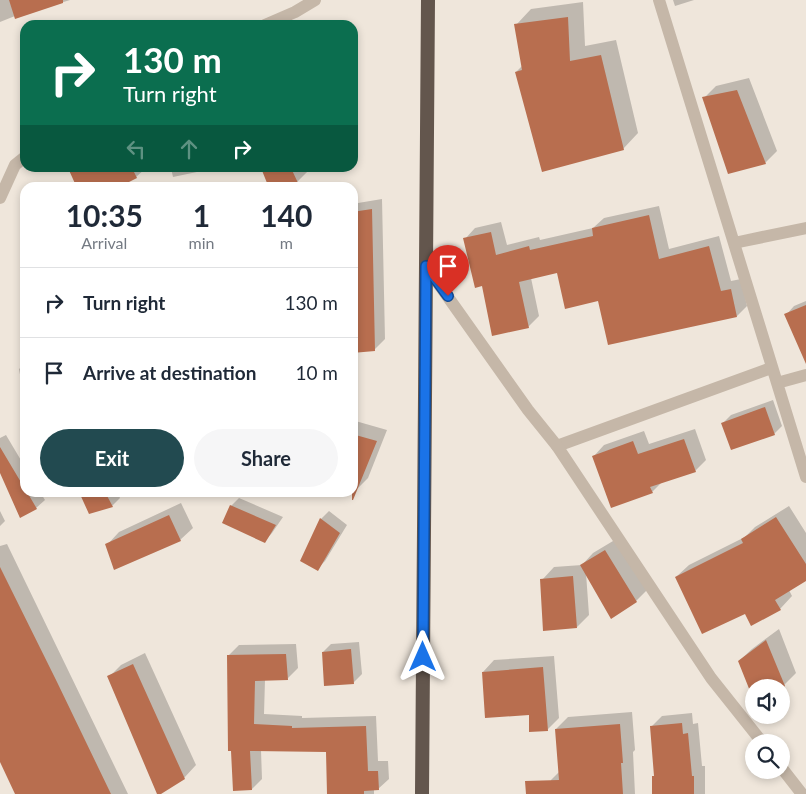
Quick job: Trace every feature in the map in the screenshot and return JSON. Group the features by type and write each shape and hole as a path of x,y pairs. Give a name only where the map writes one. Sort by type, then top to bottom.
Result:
{"highway":[{"path":"422,794 428,0"}],"street":[{"path":"277,20 315,0"},
{"path":"659,0 806,478"},
{"path":"0,198 16,165 20,161"},
{"path":"734,243 806,228"},
{"path":"426,266 528,410 557,446 711,678 756,734"},
{"path":"557,446 771,368"},
{"path":"777,383 806,375"},
{"path":"790,779 802,794"}],"building":[{"path":"9,0 63,0 63,3 15,19"},
{"path":"568,17 570,61 601,55 624,150 542,172 515,72 522,70 514,24"},
{"path":"737,90 766,164 728,174 702,97"},
{"path":"70,172 134,172 137,178 129,182 74,182"},
{"path":"263,172 293,172 298,182 267,182"},
{"path":"372,209 375,351 358,352 358,211"},
{"path":"649,215 659,259 709,246 721,291 731,289 737,317 608,345 598,301 565,309 557,273 519,282 529,328 492,336 482,286 475,288 463,238 491,232 496,255 529,246 530,250 593,236 592,228"},
{"path":"806,305 806,364 784,314"},
{"path":"765,407 775,435 731,450 721,423"},
{"path":"358,436 377,441 358,488"},
{"path":"684,439 696,472 650,487 653,493 611,508 592,456 633,441 638,454"},
{"path":"0,447 20,481 20,497 30,497 37,509 20,518 0,473"},
{"path":"81,497 108,497 113,507 89,514"},
{"path":"230,505 276,525 265,543 222,523"},
{"path":"169,515 181,541 114,570 105,544"},
{"path":"776,517 806,564 806,581 775,600 781,610 751,626 745,614 702,634 675,577 743,543 741,539"},
{"path":"320,518 340,533 318,571 300,561"},
{"path":"605,550 637,602 611,619 580,565"},
{"path":"0,567 111,794 15,794 0,762"},
{"path":"573,576 577,628 543,631 540,579"},
{"path":"766,640 782,679 745,679 738,661"},
{"path":"351,649 354,684 324,686 322,652"},
{"path":"286,654 288,680 255,681 254,724 292,726 292,728 366,726 368,771 378,771 379,790 364,791 364,794 327,794 326,752 250,751 252,790 233,791 231,751 228,751 227,655"},
{"path":"133,664 185,779 161,794 157,794 107,676"},
{"path":"543,667 548,731 529,732 529,715 485,718 482,672"},
{"path":"682,723 683,734 688,733 692,776 694,776 694,794 652,794 652,776 654,776 650,726"},
{"path":"620,724 623,794 526,794 525,781 559,780 555,729"}],"route":[{"path":"423,657 426,266 448,296"}]}
